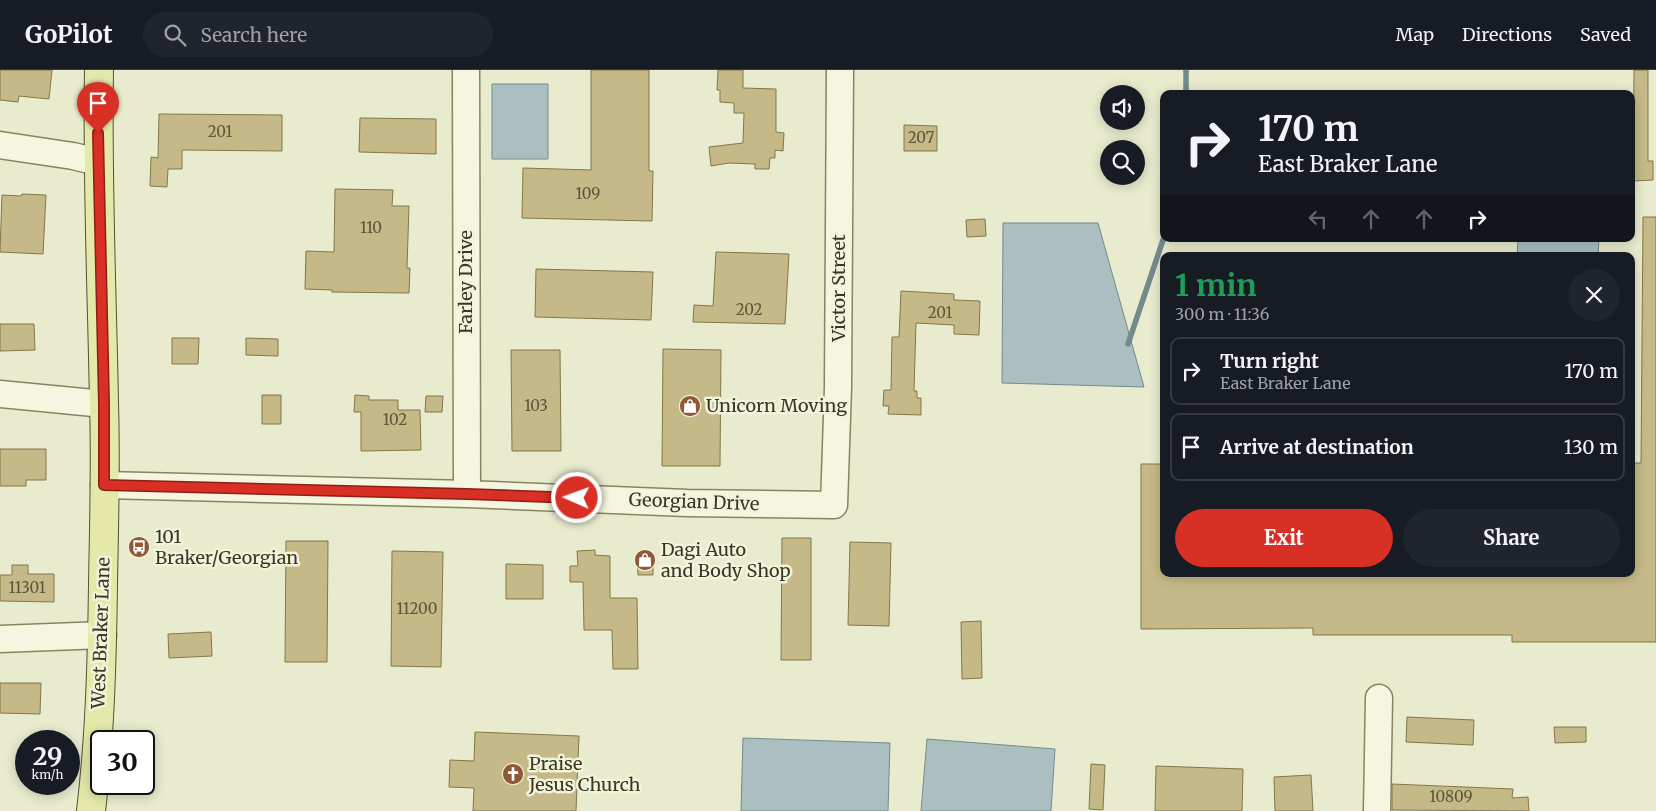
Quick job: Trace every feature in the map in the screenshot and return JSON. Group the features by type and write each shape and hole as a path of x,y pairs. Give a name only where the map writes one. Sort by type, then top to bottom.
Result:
{"main road":[{"name":"West Braker Lane","path":"92,811 97,760 102,635 104,485 104,404 98,162 99,70"}],"street":[{"name":"Farley Drive","path":"466,70 467,494"},
{"name":"Victor Street","path":"834,505 838,387 840,70"},
{"path":"0,145 73,156 98,162"},
{"path":"0,394 104,404"},
{"name":"Georgian Drive","path":"104,485 467,494 687,504 834,505"},
{"path":"0,639 102,635"},
{"path":"1377,811 1379,698"}],"shaded area":[{"path":"492,84 548,84 548,159 492,159"},
{"path":"1003,223 1098,223 1144,387 1002,383"},
{"path":"1518,242 1599,242 1598,252 1517,252"},
{"path":"743,738 890,743 888,811 741,811"},
{"path":"927,739 1055,749 1051,811 921,811"}],"building":[{"path":"0,70 52,70 49,99 19,96 18,102 0,100"},
{"path":"591,70 649,70 649,171 653,171 652,221 522,218 523,168 591,170"},
{"path":"718,70 743,70 743,88 776,89 776,132 784,133 783,151 775,150 775,158 770,158 769,169 755,169 755,164 729,163 711,166 709,147 743,143 744,113 734,113 734,103 720,102 720,90 717,90"},
{"path":"1634,70 1648,70 1648,161 1653,161 1653,180 1635,181"},
{"path":"159,114 282,115 282,151 182,150 182,169 168,169 167,187 150,186 151,157 158,158"},
{"path":"360,118 436,119 436,154 359,152"},
{"path":"904,125 937,126 937,151 904,151"},
{"path":"335,189 393,190 392,206 409,206 407,268 410,268 409,293 332,292 332,290 305,289 306,251 334,252"},
{"path":"22,194 46,195 43,254 0,252 2,195 21,196"},
{"path":"1643,217 1656,217 1656,642 1512,642 1512,635 1313,635 1313,628 1141,629 1141,464 1160,464 1160,577 1635,577 1635,463 1641,463"},
{"path":"985,219 986,236 967,237 966,220"},
{"path":"716,252 789,254 785,324 693,322 694,305 713,306"},
{"path":"536,269 653,272 651,320 535,317"},
{"path":"901,291 954,294 954,300 980,301 979,335 954,334 954,325 916,323 914,391 917,391 917,398 921,398 921,415 888,414 889,406 883,406 884,390 891,390 892,337 899,337"},
{"path":"0,324 34,324 35,350 0,351"},
{"path":"172,338 199,338 198,364 172,364"},
{"path":"246,338 278,339 278,356 246,355"},
{"path":"663,349 721,350 720,466 662,466"},
{"path":"511,350 560,350 561,451 512,451"},
{"path":"262,395 281,395 281,424 262,424"},
{"path":"355,395 369,396 369,400 398,400 398,410 420,410 421,450 361,451 361,412 354,412"},
{"path":"426,396 443,396 442,412 425,412"},
{"path":"0,449 46,449 46,480 26,480 26,486 0,486"},
{"path":"782,538 811,538 811,660 781,660"},
{"path":"286,541 328,541 327,662 285,662"},
{"path":"850,542 891,543 889,626 848,625"},
{"path":"595,550 595,555 610,556 610,598 637,598 638,669 613,669 612,630 584,630 583,582 570,582 570,566 578,566 577,551"},
{"path":"392,551 443,552 441,667 391,666"},
{"path":"637,557 653,557 653,575 638,575"},
{"path":"506,564 543,565 543,599 506,599"},
{"path":"12,565 28,565 28,574 54,574 54,602 0,601 0,575 12,575"},
{"path":"981,621 982,678 962,679 961,622"},
{"path":"211,632 212,656 169,658 168,634"},
{"path":"0,683 41,683 40,714 0,713"},
{"path":"1407,717 1474,720 1473,745 1406,742"},
{"path":"1554,727 1586,727 1586,742 1555,743"},
{"name":"Praise Jesus Church","path":"475,732 579,736 576,811 473,811 474,788 449,787 450,760 474,761"},
{"path":"1091,764 1105,765 1103,810 1089,809"},
{"path":"1156,766 1243,769 1242,811 1155,811"},
{"path":"1311,775 1313,811 1275,811 1274,777"},
{"path":"1392,784 1513,789 1512,798 1528,797 1529,811 1392,810"}],"waterway":[{"path":"1186,70 1186,90"},
{"path":"1128,344 1162,242"}],"place":[{"name":"Unicorn Moving","path":"690,406"},
{"name":"101 Braker/Georgian","path":"139,547"},
{"name":"Dagi Auto and Body Shop","path":"645,560"},
{"name":"Praise Jesus Church","path":"513,774"}],"route":[{"path":"98,133 104,485 577,498"}]}
